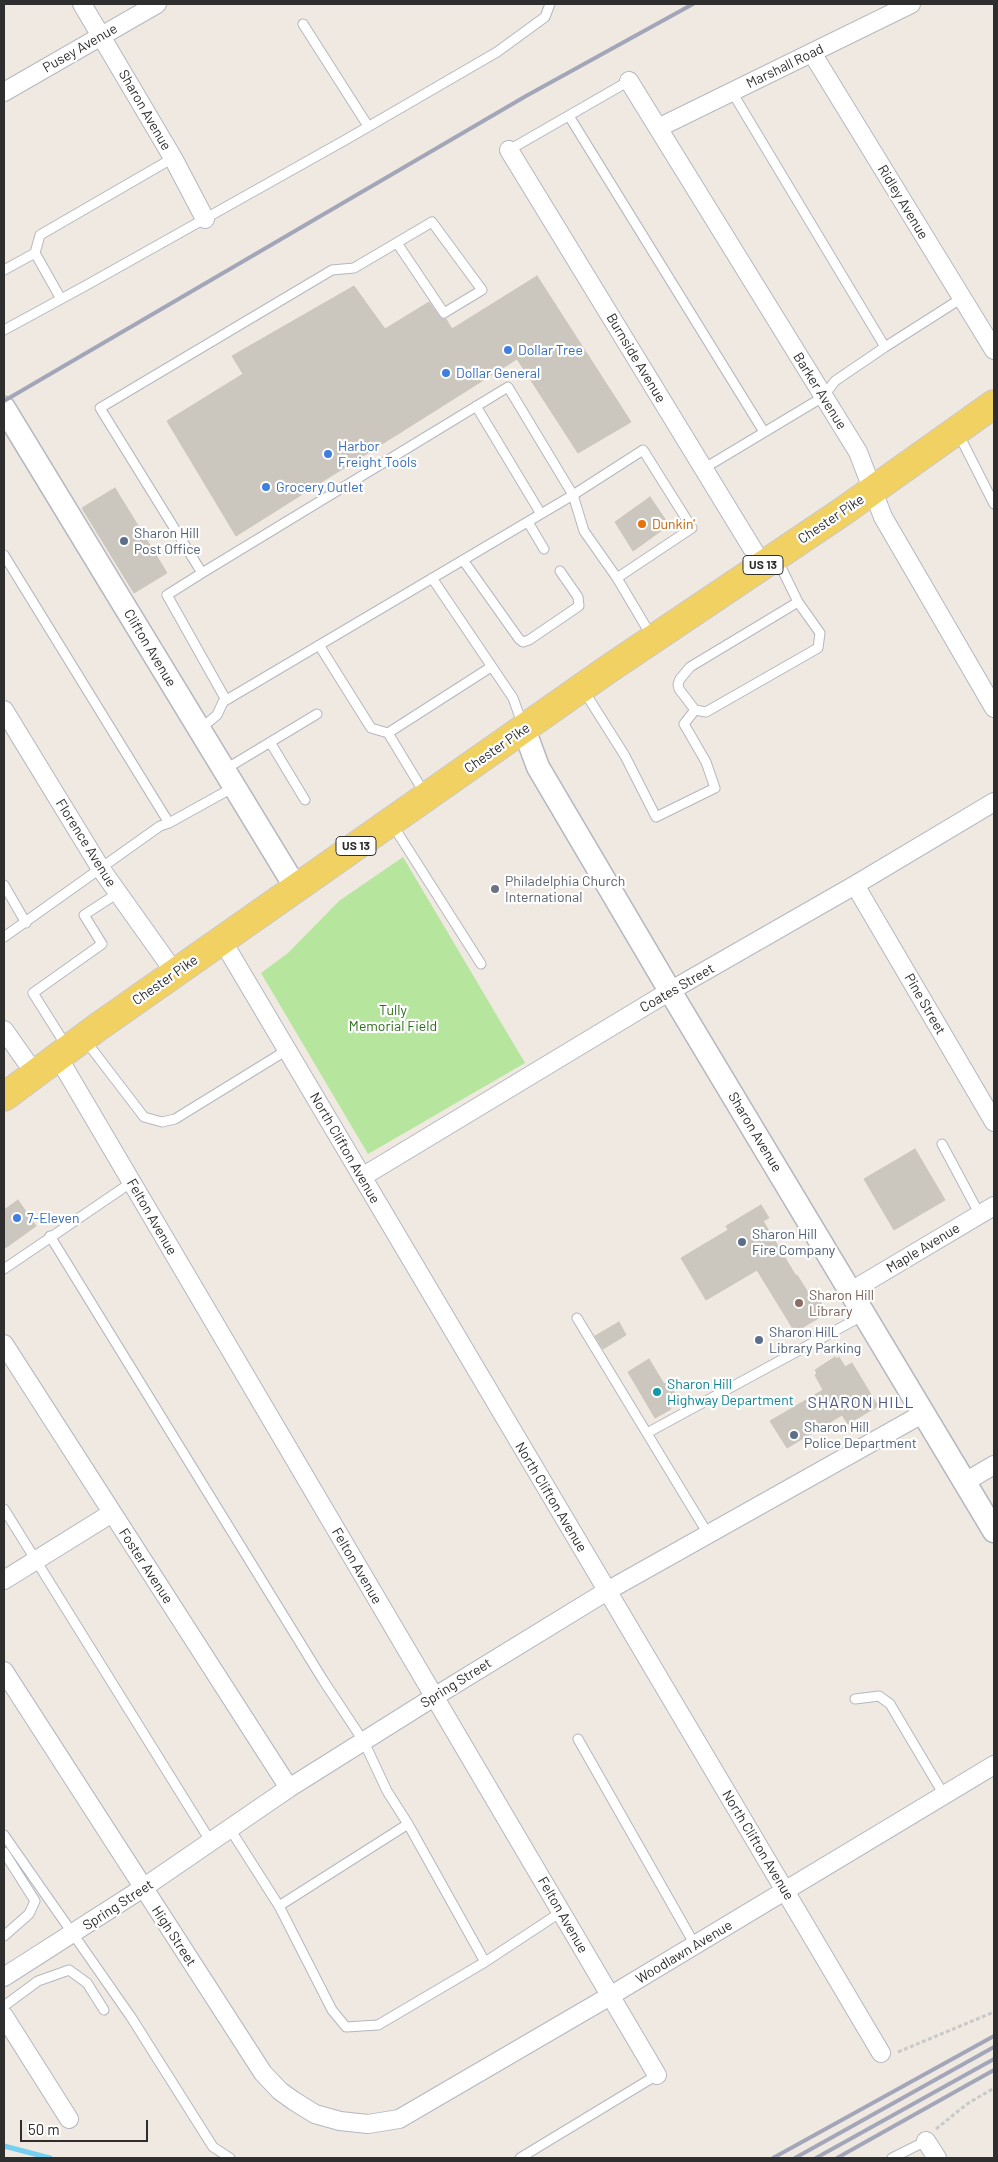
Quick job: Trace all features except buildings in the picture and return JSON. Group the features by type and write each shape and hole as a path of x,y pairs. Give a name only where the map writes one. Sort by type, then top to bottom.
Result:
{"main road":[{"name":"Chester Pike","path":"4,1097 174,973 582,688 872,491 994,404"}],"street":[{"name":"Sharon Avenue","path":"82,4 173,158 205,219"},
{"name":"Pusey Avenue","path":"4,92 157,4"},
{"name":"Marshall Road","path":"658,128 911,4"},
{"name":"Ridley Avenue","path":"812,53 994,350"},
{"name":"Barker Avenue","path":"629,82 858,452 882,517 994,708"},
{"name":"Burnside Avenue","path":"509,150 703,469 769,561"},
{"name":"Clifton Avenue","path":"4,408 296,888"},
{"name":"Florence Avenue","path":"4,710 101,869 174,973"},
{"name":"Sharon Avenue","path":"524,729 538,766 670,991 994,1531"},
{"name":"Coates Street","path":"362,1177 670,991 855,885 994,802"},
{"name":"Pine Street","path":"855,885 994,1122"},
{"name":"North Clifton Avenue","path":"222,940 880,2053"},
{"path":"4,1030 34,1074"},
{"name":"Felton Avenue","path":"70,1048 132,1182 656,2075"},
{"name":"Maple Avenue","path":"851,1291 987,1210"},
{"name":"Foster Avenue","path":"4,1344 289,1788"},
{"name":"Spring Street","path":"4,1977 144,1888 289,1788 434,1696 607,1590 924,1413"},
{"path":"965,1482 994,1465"},
{"path":"4,1580 112,1513"},
{"name":"High Street","path":"4,1671 263,2073 280,2091 315,2114 340,2121 368,2124"},
{"name":"Woodlawn Avenue","path":"368,2124 399,2119 610,1996 994,1765"},
{"path":"4,2016 69,2119"},
{"path":"926,2140 937,2158"}],"lane":[{"path":"4,330 205,219 497,52 545,18 550,4"},
{"path":"303,24 368,126"},
{"path":"509,150 629,82"},
{"path":"732,92 885,347"},
{"path":"569,116 764,432"},
{"path":"60,299 35,253 40,235 173,158"},
{"path":"202,573 100,408 332,270 354,268 432,222 482,290 444,313 397,243"},
{"path":"4,270 35,253"},
{"path":"703,469 823,397 835,381 962,298"},
{"path":"226,700 167,595 508,387 573,495 584,531 654,639"},
{"path":"476,406 541,514"},
{"path":"957,431 994,504"},
{"path":"200,729 217,715 222,702 528,522 643,450 692,528 616,578"},
{"path":"528,522 544,549"},
{"path":"4,555 169,823"},
{"path":"463,560 523,642 529,640 579,606 578,597 560,571"},
{"path":"769,561 820,633 818,648 706,712 695,710 679,689 678,684 690,667 798,602"},
{"path":"432,578 512,698 524,729"},
{"path":"319,645 372,728 388,733 427,797"},
{"path":"388,733 491,667"},
{"path":"582,688 625,756 656,817 715,788 706,762 684,724 695,710"},
{"path":"4,937 160,826 169,823 230,778 270,742 317,714"},
{"path":"270,742 305,800"},
{"path":"390,822 481,964"},
{"path":"4,885 26,923"},
{"path":"118,893 84,915 102,944 33,993 70,1048 144,1117 162,1122 175,1119 287,1050"},
{"path":"942,1144 987,1210"},
{"path":"4,1269 132,1182"},
{"path":"50,1236 323,1680 364,1742 387,1791 408,1824 485,1962"},
{"path":"647,1433 865,1314"},
{"path":"577,1318 708,1534"},
{"path":"4,1509 211,1842"},
{"path":"855,1699 879,1696 890,1704 944,1796"},
{"path":"578,1739 695,1945"},
{"path":"278,1906 408,1824"},
{"path":"230,1829 278,1906 332,2010 346,2027 378,2025 485,1962 561,1912"},
{"path":"4,1835 131,2017 213,2147 230,2158"},
{"path":"4,1852 35,1901 29,1914 4,1936"},
{"path":"4,2006 38,1981 69,1970 88,1984 104,2010"},
{"path":"520,2158 656,2075"},
{"path":"892,2158 926,2140"}],"path":[{"path":"880,2053 890,2047 894,2054 994,2012"},
{"path":"926,2140 936,2129 967,2104 994,2088"}],"green space":[{"name":"Tully Memorial Field","path":"403,857 525,1063 368,1154 261,973 288,953 339,901"}],"waterway":[{"path":"4,2146 50,2158"}],"railway":[{"path":"4,401 526,96 693,4"},
{"path":"773,2158 994,2036"},
{"path":"795,2158 994,2047"},
{"path":"816,2158 994,2059"},
{"path":"837,2158 994,2070"}],"place":[{"name":"Dollar Tree","path":"508,350"},
{"name":"Dollar General","path":"446,373"},
{"name":"Harbor Freight Tools","path":"328,454"},
{"name":"Grocery Outlet","path":"266,487"},
{"name":"Dunkin'","path":"642,524"},
{"name":"Sharon Hill Post Office","path":"124,541"},
{"name":"Philadelphia Church International","path":"495,889"},
{"name":"7-Eleven","path":"17,1218"},
{"name":"Sharon Hill Fire Company","path":"742,1242"},
{"name":"Sharon Hill Library","path":"799,1303"},
{"name":"Sharon HilL Library Parking","path":"759,1340"},
{"name":"Sharon Hill Highway Department","path":"657,1392"},
{"name":"Sharon Hill Police Department","path":"794,1435"}],"district":[{"name":"SHARON HILL","path":"861,1403"}]}
